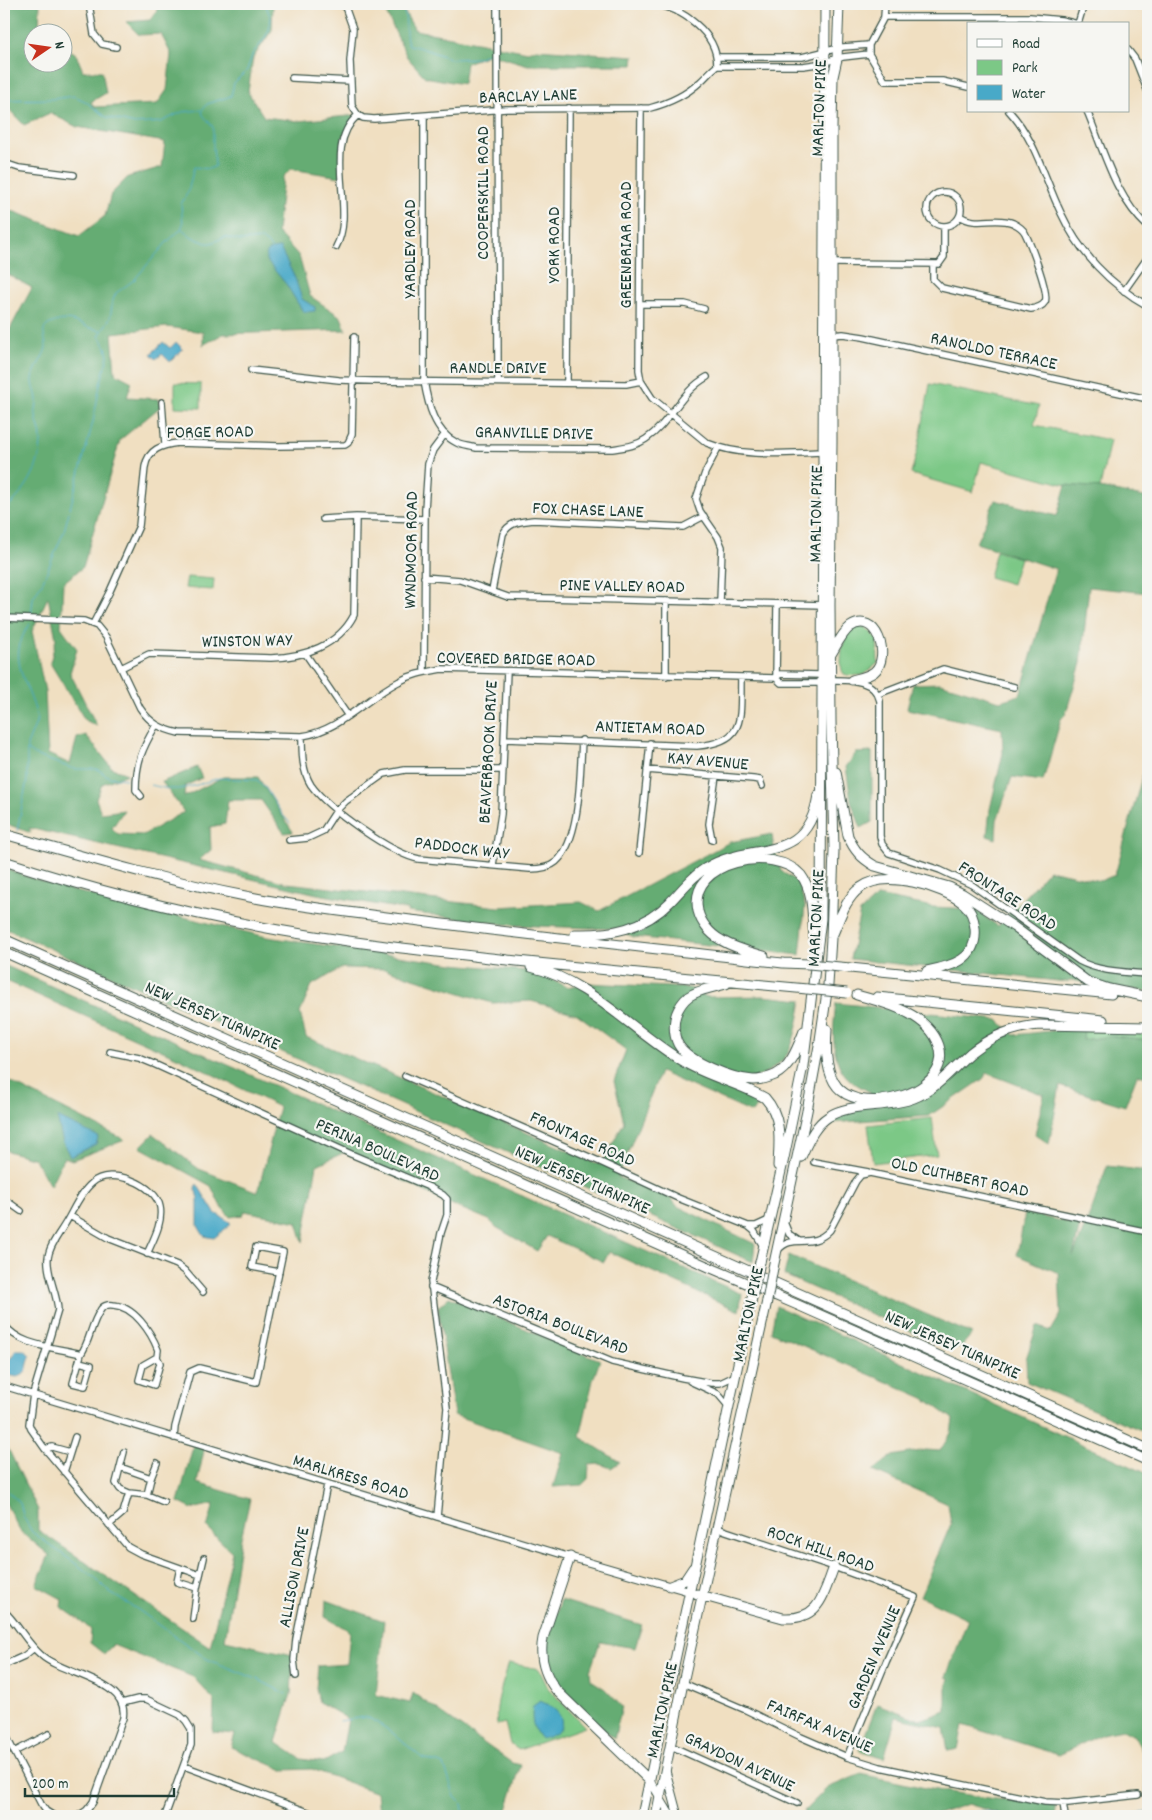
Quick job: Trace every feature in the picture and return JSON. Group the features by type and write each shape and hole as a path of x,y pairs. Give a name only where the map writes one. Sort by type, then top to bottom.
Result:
{"highway":[{"name":"MARLTON PIKE","path":"642,1816 803,1066 821,919 822,768 830,656 832,108 834,77 825,4"},
{"name":"MARLTON PIKE","path":"656,1816 683,1683 808,1111 826,1005 834,858 831,745 823,605 824,350 831,56 839,4"},
{"path":"824,350 829,357 828,418 832,443"},
{"path":"830,656 851,627 858,624 868,625 873,628 878,634 881,644 880,663 873,673 852,680"},
{"path":"831,745 848,836 859,855 865,860 875,866 949,887 963,894 1014,927 1088,982 1108,989 1148,997"},
{"path":"504,932 593,935 615,933 640,924 656,915 698,873 707,867 726,859 783,846 801,835 812,818 817,801 822,768"},
{"path":"4,834 132,869 251,897 361,914 783,963 918,973 1148,997"},
{"path":"783,963 730,945 708,929 699,913 698,896 702,884 712,872 733,863 755,860 785,864 795,869 805,882 810,897 816,956"},
{"path":"4,861 116,893 198,913 268,928 356,942 502,959 806,989 1148,1026"},
{"path":"831,938 848,902 859,888 871,882 887,879 897,880 943,892 964,904 972,915 975,932 973,946 960,962 948,967 918,973"},
{"name":"NEW JERSEY TURNPIKE","path":"4,939 1148,1449"},
{"name":"NEW JERSEY TURNPIKE","path":"4,952 1148,1461"},
{"path":"502,959 550,972 563,978 684,1062 765,1098 774,1109 779,1127 776,1192"},
{"path":"732,982 691,994 680,1005 674,1023 677,1042 685,1052 720,1071 738,1078 751,1080 760,1080 776,1075 792,1058 810,1016"},
{"path":"826,1005 828,1065 831,1076 840,1090 849,1096 859,1099 884,1100 900,1096 924,1085 936,1071 940,1061 939,1044 929,1028 909,1013 885,1003 852,994"},
{"path":"794,1171 815,1130 827,1118 842,1111 896,1104 920,1096 932,1088 979,1046 1004,1032 1040,1024 1148,1026"},
{"path":"570,1557 543,1638 541,1650 544,1669 556,1690 650,1781"},
{"path":"670,1586 685,1580 697,1561"},
{"path":"691,1592 783,1618 793,1618 809,1613 816,1608 821,1601 834,1567"}],"main road":[{"name":"MARLKRESS ROAD","path":"570,1557 691,1592"},
{"path":"666,1768 678,1816"},
{"path":"650,1781 671,1816"}],"street":[{"path":"90,4 94,34 102,44 116,47"},
{"path":"336,247 343,230 341,149 350,122 358,115 352,106 350,81 353,29 344,4"},
{"name":"COOPERSKILL ROAD","path":"497,4 498,382"},
{"path":"652,4 661,5 688,18 714,47 717,61"},
{"path":"678,12 683,4"},
{"path":"869,50 884,17 885,4"},
{"path":"1079,22 1084,4"},
{"path":"884,17 1030,17 1070,22"},
{"path":"717,61 803,66 831,56 843,47 869,50"},
{"path":"717,61 831,56 869,50"},
{"path":"869,50 885,81 942,81 967,87"},
{"path":"1130,53 1135,60 1148,92"},
{"name":"BARCLAY LANE","path":"358,115 374,119 497,110 650,108 679,98 699,83 717,61"},
{"path":"292,78 350,81"},
{"name":"YORK ROAD","path":"567,382 569,108"},
{"name":"GREENBRIAR ROAD","path":"641,108 639,370 641,381"},
{"path":"1010,112 1027,133 1060,212 1073,235 1100,269 1124,291 1148,306"},
{"path":"1087,112 1122,195 1148,227"},
{"name":"YARDLEY ROAD","path":"424,116 424,381"},
{"path":"4,162 19,168 74,176"},
{"path":"945,192 954,195 960,204 960,216 954,223 944,226 934,223 928,215 928,204 934,195 945,192"},
{"path":"933,264 932,277 942,288 1031,309 1041,307 1046,301 1047,295 1044,285 1024,230 1012,223 966,220 960,216"},
{"path":"832,264 940,263 944,258 944,226"},
{"path":"1124,291 1148,257"},
{"path":"640,304 685,304 704,310"},
{"name":"RANOLDO TERRACE","path":"832,335 843,334 863,337 1148,399"},
{"name":"FORGE ROAD","path":"93,624 139,526 146,459 156,448 165,444 178,443 345,445 352,434 354,337"},
{"name":"RANDLE DRIVE","path":"251,370 354,380 626,384 641,381"},
{"name":"GRANVILLE DRIVE","path":"445,434 460,444 476,448 612,449 648,439 692,388 707,378"},
{"path":"424,381 428,402 435,420 445,434"},
{"path":"641,381 652,398 707,443 718,448 748,453 823,452"},
{"path":"162,402 165,444"},
{"name":"WYNDMOOR ROAD","path":"424,672 425,520 428,464 433,450 445,434"},
{"path":"718,448 705,473 696,499 722,547 720,602"},
{"name":"FOX CHASE LANE","path":"492,591 503,534 511,524 534,520 683,527 704,516"},
{"path":"323,518 356,517 425,520"},
{"name":"WINSTON WAY","path":"121,668 149,654 285,658 326,645 337,638 354,615 356,517"},
{"name":"PINE VALLEY ROAD","path":"424,578 460,580 508,597 823,605"},
{"path":"666,601 666,676"},
{"path":"776,678 777,604"},
{"path":"4,618 84,621 93,624"},
{"name":"COVERED BRIDGE ROAD","path":"93,624 106,637 140,708 147,718 168,731 179,733 302,736 318,733 348,716 396,682 424,672 454,669 776,678 781,683 820,683 827,680"},
{"path":"305,653 348,716"},
{"path":"827,680 852,680 872,687 878,694 943,669 1014,687"},
{"name":"BEAVERBROOK DRIVE","path":"493,865 501,814 507,671"},
{"name":"ANTIETAM ROAD","path":"505,739 582,740 697,746 713,744 727,738 740,719 740,677"},
{"name":"FRONTAGE ROAD","path":"878,694 880,701 880,836 886,850 889,853 942,871 972,885 1079,961 1089,966 1106,970 1148,974"},
{"path":"141,796 136,790 138,759 156,725"},
{"name":"PADDOCK WAY","path":"302,736 304,770 311,784 336,811 406,855 435,861 540,869 555,863 566,848 577,810 582,740"},
{"path":"639,853 650,743"},
{"path":"289,840 315,836 323,831 336,811 346,801 378,778 395,771 503,770"},
{"name":"KAY AVENUE","path":"647,770 760,780 762,786"},
{"path":"712,840 709,824 716,776"},
{"name":"PERINA BOULEVARD","path":"110,1052 138,1058 156,1065 443,1195 448,1204 447,1215 434,1262 431,1287 447,1408 437,1517"},
{"name":"FRONTAGE ROAD","path":"405,1076 678,1198 748,1226 754,1231 764,1246"},
{"path":"814,1162 870,1172"},
{"name":"OLD CUTHBERT ROAD","path":"776,1254 785,1244 799,1241 814,1241 824,1236 830,1230 856,1181 861,1175 870,1172 1148,1232"},
{"path":"147,1254 159,1225 161,1208 158,1198 143,1186 119,1176 104,1176 92,1182 58,1235 48,1258 48,1266 58,1298 58,1310 33,1394 29,1424 64,1472 109,1525 135,1551 200,1575"},
{"path":"4,1200 21,1211"},
{"path":"70,1216 108,1238 177,1266 185,1271 203,1292"},
{"path":"784,1216 787,1230 792,1237 799,1241"},
{"path":"748,1226 756,1226 769,1220"},
{"path":"174,1438 175,1427 190,1372 199,1368 256,1382 279,1272 283,1252 256,1247 252,1267 279,1272"},
{"name":"ASTORIA BOULEVARD","path":"431,1287 601,1359 683,1378 720,1383 736,1376"},
{"path":"79,1362 100,1310 108,1305 115,1305 132,1312 145,1327 158,1350 157,1357 160,1363 154,1385 139,1380 143,1365 157,1357"},
{"path":"4,1324 14,1335 48,1347 81,1354"},
{"name":"ASTORIA BOULEVARD","path":"683,1378 718,1394 729,1408"},
{"name":"MARLKRESS ROAD","path":"4,1386 570,1557"},
{"path":"64,1472 75,1437"},
{"path":"45,1448 52,1447 70,1452"},
{"path":"124,1452 116,1483 120,1489 129,1493 147,1495 164,1502"},
{"path":"147,1495 157,1463"},
{"path":"120,1468 151,1478"},
{"name":"ALLISON DRIVE","path":"296,1676 294,1660 296,1640 327,1485"},
{"path":"109,1525 123,1513 129,1493"},
{"name":"ROCK HILL ROAD","path":"717,1528 834,1567 915,1597"},
{"path":"193,1619 197,1588 204,1558"},
{"path":"180,1568 177,1582 197,1588"},
{"name":"GARDEN AVENUE","path":"847,1757 915,1597"},
{"path":"4,1611 42,1656 56,1665 109,1687 119,1696 122,1703 123,1719 93,1802 87,1810 78,1816"},
{"path":"4,1665 24,1656 34,1648"},
{"name":"FAIRFAX AVENUE","path":"683,1683 847,1757 880,1767 1045,1802 1063,1803 1138,1796"},
{"path":"122,1703 138,1699 146,1700 177,1713 190,1726 192,1745 165,1816"},
{"path":"4,1732 41,1804 54,1816"},
{"path":"14,1752 49,1734"},
{"name":"GRAYDON AVENUE","path":"671,1746 797,1803"},
{"path":"184,1766 319,1816"},
{"path":"1063,1803 1065,1816"}],"green space":[{"path":"4,4 40,4 39,22 22,22 22,72 72,72 72,51 76,54 83,71 102,71 106,93 91,102 94,107 157,104 167,90 171,54 161,34 139,35 126,22 150,20 157,11 155,4 273,4 272,30 253,58 248,92 264,117 298,121 358,115 344,135 340,177 291,169 283,177 277,232 299,256 310,296 341,317 346,330 223,334 203,345 203,332 167,327 112,333 115,373 132,382 127,397 159,399 160,407 120,440 83,567 63,583 61,627 77,649 70,673 97,726 85,720 50,663 56,639 48,597 32,631 45,691 48,754 70,764 77,738 86,735 112,768 127,774 102,784 96,799 101,813 124,810 112,828 118,834 143,835 184,812 162,782 197,767 202,778 185,786 184,797 223,777 258,777 293,832 284,833 261,800 228,800 225,824 210,827 211,850 199,860 287,883 499,907 581,902 599,911 730,842 772,834 781,871 798,882 805,906 800,955 634,937 615,929 511,925 407,912 408,910 317,894 29,828 31,833 4,823 4,340 32,288 4,272 4,208 79,236 105,216 111,194 128,177 162,167 165,142 77,127 50,113 24,125 4,104"},
{"path":"382,4 400,4 415,30 528,52 536,49 634,56 633,65 528,65 491,54 466,63 463,84 425,77 407,57"},
{"path":"175,383 201,384 201,408 175,407"},
{"path":"930,384 1039,406 1034,425 1110,440 1100,488 1066,485 981,462 973,492 911,474 919,444"},
{"path":"1066,485 1100,488 1148,498 1148,593 1089,587 1081,663 1066,713 1061,719 1043,781 1012,777 997,820 996,839 987,836 990,809 1003,753 1002,729 907,709 913,684 940,683 1000,701 1020,695 1056,569 976,543 995,500 1057,516"},
{"path":"996,551 1020,558 1012,584 989,577"},
{"path":"187,577 214,579 213,590 185,588"},
{"path":"856,627 865,627 877,638 878,663 864,675 844,674 841,666 845,638"},
{"path":"872,752 872,822 861,828 851,801 846,767 856,753"},
{"path":"1148,755 1148,991 1102,986 1071,980 1067,982 850,959 860,912 878,896 933,907 974,909 998,926 1049,870 1100,881 1115,875"},
{"path":"4,869 62,888 267,937 453,964 538,972 567,987 587,983 690,988 707,997 764,996 802,1000 794,1037 786,1056 767,1072 729,1088 760,1101 752,1113 660,1072 618,1177 671,1198 677,1206 755,1244 753,1262 4,928","holes":["342,968 385,969 492,1003 531,1001 577,1014 626,1050 614,1081 624,1122 601,1165 306,1037 300,1013 312,985"]},
{"path":"4,965 742,1294 739,1311 609,1252 604,1262 547,1236 537,1251 496,1227 489,1220 448,1203 345,1152 317,1165 303,1242 297,1222 245,1211 243,1215 230,1217 220,1205 211,1186 140,1147 153,1134 199,1169 258,1192 279,1107 181,1059 4,980"},
{"path":"836,1003 998,1020 1014,1035 1079,1028 1084,1029 1083,1040 1114,1036 1148,1040 1148,1077 1137,1075 1125,1106 1060,1086 1049,1144 1035,1134 1044,1095 987,1073 983,1079 929,1116 831,1123 871,1093 848,1078 840,1067 834,1040"},
{"path":"1084,1029 1148,1035 1148,1040 1114,1036 1082,1040"},
{"path":"4,1077 8,1081 125,1140 72,1160 64,1157 50,1186 35,1159 4,1150"},
{"path":"932,1118 937,1155 873,1163 868,1125"},
{"path":"1107,1166 1148,1171 1148,1433 1027,1382 1026,1359 1037,1326 1051,1331 1061,1314 1059,1273 1017,1255 1025,1213 1080,1225 1073,1256"},
{"path":"789,1255 972,1334 960,1348 925,1338 784,1275"},
{"path":"449,1297 600,1360 593,1380 580,1437 620,1462 611,1468 600,1464 589,1465 588,1479 582,1485 553,1487 563,1453 454,1415 438,1307"},
{"path":"776,1306 1148,1474 1148,1795 1146,1795 1144,1754 1134,1736 1123,1730 1102,1734 1059,1755 963,1725 958,1749 948,1751 944,1728 896,1717 884,1758 859,1750 877,1704 920,1720 946,1711 946,1689 949,1678 946,1677 968,1619 920,1596 951,1524 948,1504 873,1471 892,1456 926,1450 940,1451 951,1433 953,1419 924,1398 771,1332"},
{"path":"4,1440 38,1510 38,1530 210,1647 232,1552 207,1528 214,1504 192,1509 178,1502 194,1443 205,1446 197,1483 250,1499 241,1538 225,1640 293,1655 291,1694 276,1742 301,1759 324,1762 342,1752 348,1719 319,1702 316,1689 318,1666 347,1664 350,1631 325,1617 326,1600 384,1621 376,1695 410,1703 413,1693 512,1763 521,1765 505,1816 375,1816 379,1812 377,1793 312,1769 283,1770 231,1747 235,1734 213,1732 214,1700 193,1677 113,1645 104,1654 90,1643 91,1630 61,1607 62,1599 36,1585 49,1555 20,1531 4,1500 7,1488 4,1485"},
{"path":"561,1600 642,1625 635,1648 600,1642 590,1671 591,1680 605,1689 622,1707 614,1739 563,1691 550,1672 546,1656 547,1641"},
{"path":"509,1663 539,1669 548,1688 585,1727 519,1750 510,1744 505,1723 497,1725 496,1717"},
{"path":"861,1774 930,1789 995,1799 1057,1803 1055,1816 1007,1816 968,1804 932,1816 807,1816 804,1811 827,1788"}],"water":[{"path":"280,248 295,278 302,299 315,307 315,311 305,312 302,310 286,284 266,260 266,254 269,251"},
{"path":"163,342 170,348 176,342 183,349 170,362 162,354 156,359 151,354"},
{"path":"57,1117 97,1136 96,1144 70,1157 63,1142"},
{"path":"197,1184 215,1213 230,1222 230,1225 214,1238 204,1236 198,1226 198,1199 195,1187"},
{"path":"16,1350 24,1350 30,1355 26,1372 17,1377 4,1374 4,1363 11,1358"},
{"path":"540,1701 555,1710 562,1721 561,1727 557,1732 541,1739 534,1727 532,1715 533,1706"}],"waterway":[{"path":"202,110 207,104 231,96 234,83 247,70 253,53 269,30 271,18 265,4"},
{"path":"399,4 405,13 406,35 409,45 452,59 477,58 492,52"},
{"path":"4,100 52,99 74,96 85,101 106,117 135,124 161,122 182,112 201,110"},
{"path":"31,616 33,598 43,581 64,531 93,422 108,356 106,347 99,336 110,318 113,300 116,293 134,280 166,243 181,229 183,224 181,204 188,192 194,167 208,169 215,165 213,127 202,111"},
{"path":"182,229 192,237 206,243 211,243 225,237 241,241 261,239 272,250"},
{"path":"4,511 25,488 38,460 41,436 36,416 37,398 33,378 46,347 45,328 50,324 65,320 101,330"},
{"path":"17,831 27,780 27,745 37,717 24,682 19,659 19,648 30,624"},
{"path":"27,750 34,755 74,769 97,769 109,777 126,779"},
{"path":"151,785 168,789 180,789 219,778 257,780 265,787 290,823"},
{"path":"4,1479 5,1489 20,1503 24,1518 32,1532 94,1577 110,1593 137,1609 207,1659 259,1680 286,1694"},
{"path":"340,1721 369,1718 389,1730 422,1758 444,1765 455,1797 462,1804 464,1816"},
{"path":"951,1816 983,1811 1007,1816"},
{"path":"1117,1816 1148,1812"}]}
